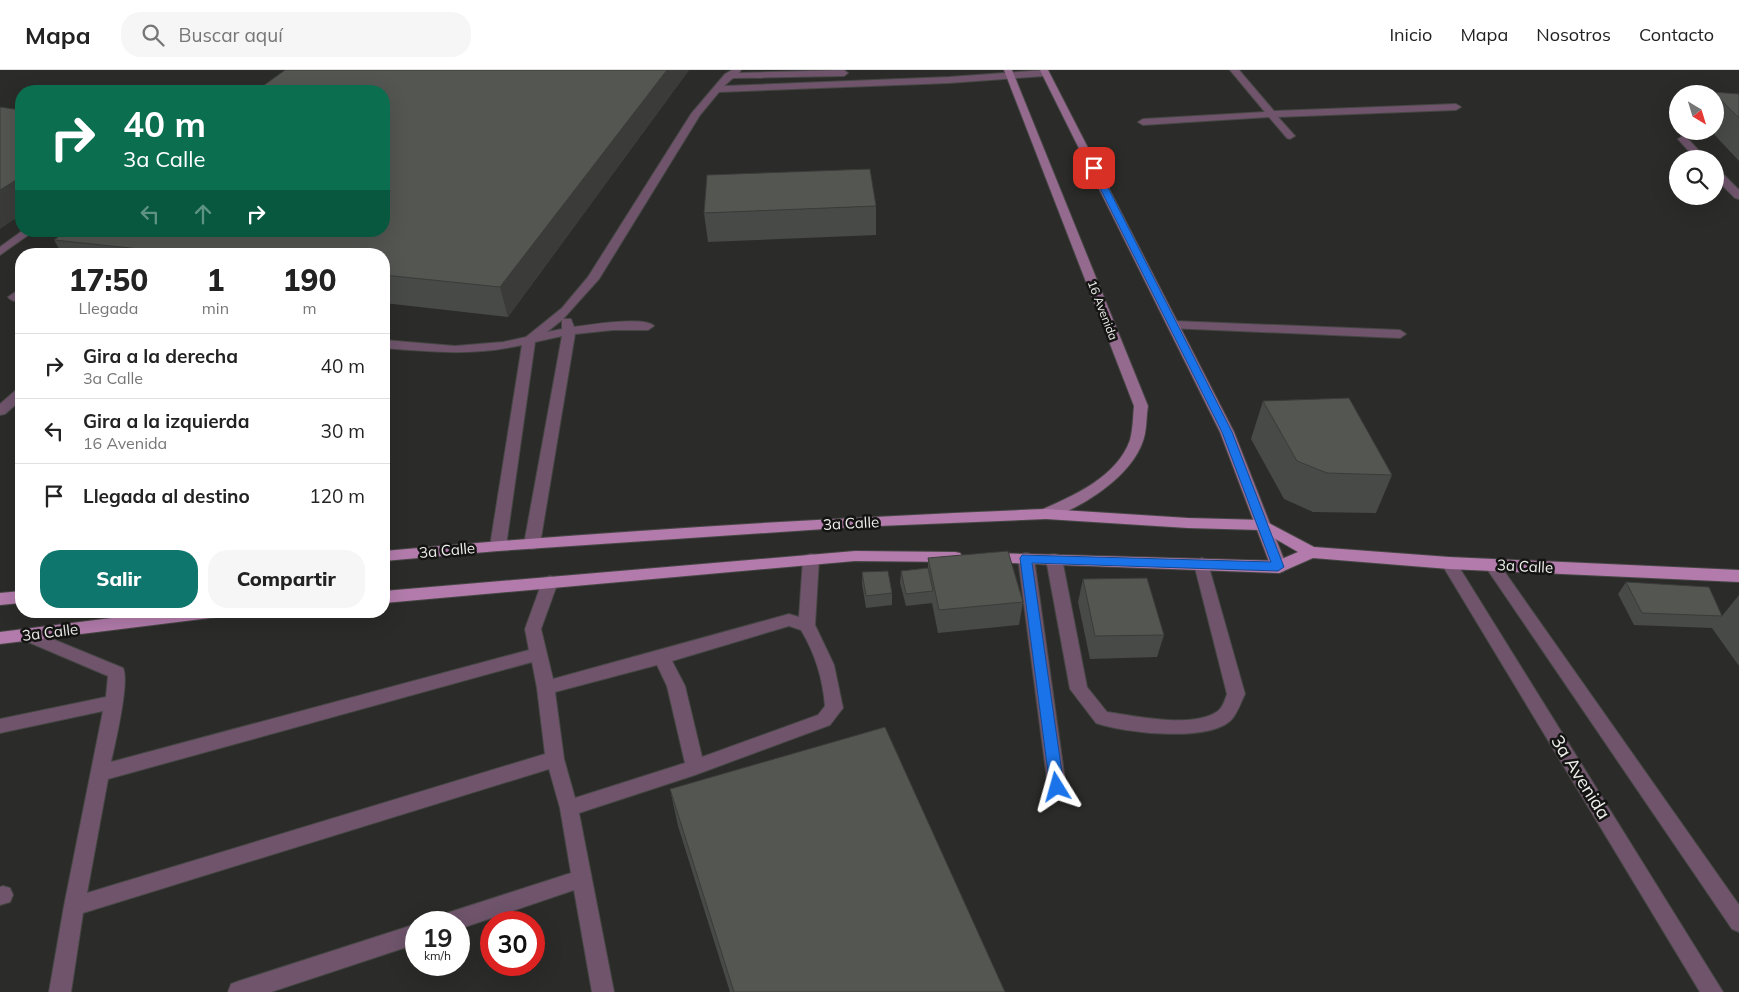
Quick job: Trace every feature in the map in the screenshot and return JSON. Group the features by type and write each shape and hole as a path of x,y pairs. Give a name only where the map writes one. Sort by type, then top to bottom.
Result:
{"main road":[{"path":"1044,72 1227,432 1278,567"},
{"name":"16 Avenida","path":"1010,73 1140,406 1136,443 1120,467 1083,496 1046,514"},
{"name":"3a Calle","path":"390,555 498,546 854,522 1046,514 1188,523 1263,525 1311,552 1449,563 1739,576"},
{"name":"3a Calle","path":"390,595 855,556 1026,558 1278,567 1311,552"},
{"path":"0,599 15,598"},
{"name":"3a Calle","path":"0,638 162,618"}],"street":[{"path":"896,72 958,70"},
{"path":"1234,70 1290,136"},
{"path":"716,89 1044,72"},
{"path":"498,546 529,341 566,311 593,280 696,114 716,89 733,73 857,73"},
{"path":"1143,122 1272,114 1456,107"},
{"path":"1684,140 1693,150"},
{"path":"1724,181 1739,196"},
{"path":"0,252 21,237"},
{"path":"532,544 569,331 566,311"},
{"path":"1173,324 1400,334"},
{"path":"390,345 454,350 503,346 569,331 613,326 648,326"},
{"path":"0,411 15,398"},
{"path":"1026,558 1057,787"},
{"path":"570,808 695,767 824,720 834,708 834,697 816,638 807,625 811,559"},
{"path":"1054,559 1079,689 1102,718 1141,725 1201,726 1226,714 1236,694 1202,564"},
{"name":"3a Avenida","path":"1449,563 1712,992"},
{"path":"1492,565 1739,922"},
{"path":"550,582 533,629 546,688 555,759 570,808 581,879 603,992"},
{"path":"546,688 789,620 807,625"},
{"path":"27,635 116,674 114,702 74,906 60,992"},
{"path":"100,773 539,654"},
{"path":"662,657 676,686 695,767"},
{"path":"0,726 114,702"},
{"path":"74,906 555,759"},
{"path":"470,915 581,879"},
{"path":"239,992 405,938"}],"building":[{"path":"285,70 667,70 500,287 390,276 390,248 130,248 54,240 58,237 390,237 390,85 264,85"},
{"path":"1724,93 1739,94 1739,118 1724,103"},
{"path":"0,107 15,109 15,181 0,190"},
{"path":"870,169 876,206 704,213 707,175"},
{"path":"1349,398 1392,475 1327,473 1297,461 1263,401"},
{"path":"1008,551 1023,602 939,610 928,558"},
{"path":"928,568 933,591 906,594 901,571"},
{"path":"888,571 892,593 866,596 862,572"},
{"path":"1147,578 1164,635 1095,636 1083,579"},
{"path":"1626,582 1709,587 1722,616 1642,613"},
{"path":"885,727 1005,992 734,992 670,789"}],"route":[{"path":"1057,787 1030,602 1026,558 1278,567 1227,432 1094,168"}]}
